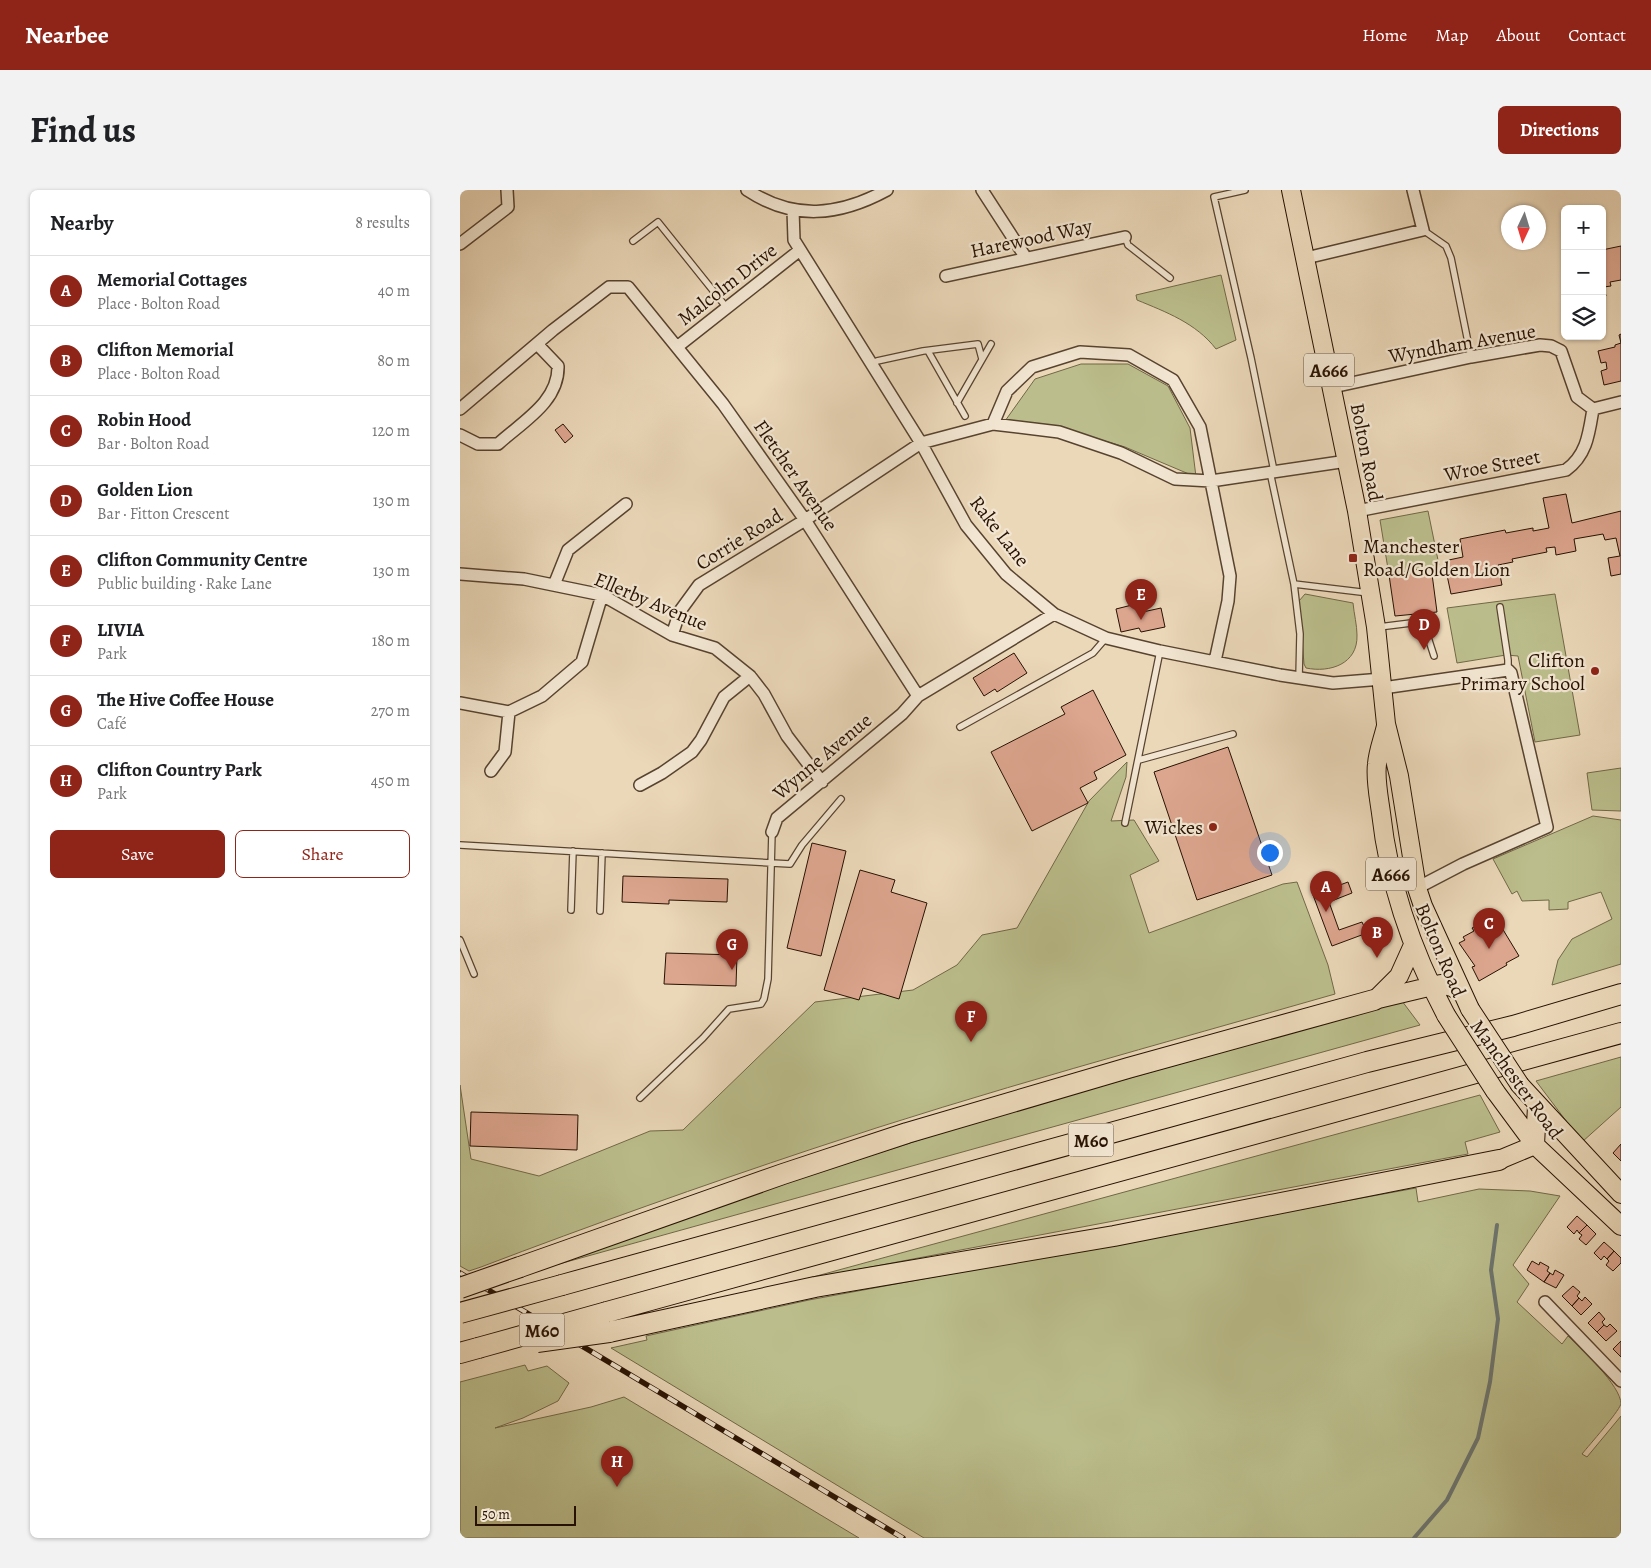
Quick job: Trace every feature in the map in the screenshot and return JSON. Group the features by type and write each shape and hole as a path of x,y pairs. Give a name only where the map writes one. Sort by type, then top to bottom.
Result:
{"highway":[{"name":"M60","path":"460,1313 1367,1062 1513,1026 1621,994"},
{"path":"460,1288 783,1174 908,1133 1128,1068 1374,1000"},
{"name":"M60","path":"469,1350 1621,1033"},
{"name":"M60","path":"469,1350 609,1332 815,1287 1114,1236 1499,1160"}],"main road":[{"name":"Bolton Road","path":"1291,190 1347,461 1376,627 1386,724 1398,776 1417,888 1423,906 1466,1001"},
{"name":"Bolton Road","path":"1386,724 1377,765 1382,828 1400,909 1430,986 1446,1015"},
{"path":"1374,1000 1399,976 1413,945"},
{"path":"1374,1000 1441,984 1452,987 1466,1001"},
{"name":"Manchester Road","path":"1466,1001 1520,1085 1537,1106 1621,1194"},
{"name":"Manchester Road","path":"1446,1015 1495,1091 1535,1145 1621,1226"},
{"path":"1499,1160 1535,1145 1537,1106"}],"street":[{"path":"460,244 508,207 507,190"},
{"path":"747,190 776,207 809,212 864,202 887,190"},
{"path":"982,190 1026,258"},
{"path":"1306,258 1423,230 1413,190"},
{"name":"Rake Lane","path":"793,210 794,240 921,443 966,525 1006,574 1054,614 1106,638 1160,651 1299,678 1333,682 1382,683 1508,670"},
{"name":"Harewood Way","path":"946,276 1125,237"},
{"name":"Malcolm Drive","path":"677,347 800,250"},
{"name":"Fletcher Avenue","path":"537,344 609,287 628,287 723,404 805,520 918,696"},
{"path":"460,408 537,344 558,366 558,379 550,399 498,444 478,444 460,435"},
{"name":"Wyndham Avenue","path":"1333,387 1471,357 1540,345 1551,346 1561,351 1566,359 1577,397 1593,409"},
{"path":"1215,661 1228,601 1230,576 1210,481 1200,427 1173,380 1129,355 1080,352 1032,367 1007,391 993,424 1059,432 1120,453 1175,478 1210,481 1347,461"},
{"path":"1593,409 1621,402"},
{"name":"Wroe Street","path":"1356,512 1566,470 1578,461 1587,444 1593,409"},
{"name":"Corrie Road","path":"672,634 680,612 699,584 805,520 921,443 993,424"},
{"path":"554,585 568,550 626,504"},
{"name":"Ellerby Avenue","path":"460,574 524,579 602,595 672,634 716,648 750,676 764,694 787,736 822,782"},
{"path":"460,703 509,712 542,696 582,662 602,595"},
{"name":"Wynne Avenue","path":"772,832 777,818 902,714 918,696 1054,614"},
{"path":"1417,888 1463,864 1547,827 1511,673 1508,670"},
{"path":"640,785 662,773 692,752 724,697 750,676"},
{"path":"491,771 505,752 509,712"},
{"path":"1545,1302 1621,1381"}],"lane":[{"path":"1245,190 1214,198 1251,358 1294,584 1300,634 1299,678"},
{"path":"633,241 658,222 727,308"},
{"path":"1423,230 1432,234 1446,246 1452,258 1471,357"},
{"path":"1125,237 1128,245 1170,278"},
{"path":"978,344 982,359"},
{"path":"872,365 877,361 928,351 991,344 957,403"},
{"path":"928,351 965,416"},
{"path":"1294,584 1371,594"},
{"path":"1500,607 1508,670"},
{"path":"1376,627 1419,622 1424,625 1427,631 1434,656"},
{"path":"960,727 1093,653 1106,638"},
{"path":"1126,823 1160,651"},
{"path":"1139,760 1233,734"},
{"path":"460,845 790,864 802,845 841,800"},
{"name":"Wynne Avenue","path":"640,1098 703,1038 729,1009 758,1005 764,999 768,979 772,832"},
{"path":"571,910 573,852"},
{"path":"600,911 602,853"},
{"path":"460,940 474,974"}],"green space":[{"path":"1221,275 1236,340 1216,349 1190,325 1137,300 1136,295"},
{"path":"1081,364 1128,364 1168,386 1190,428 1196,477 1125,447 1061,428 1005,421 1035,379"},
{"path":"1428,511 1439,565 1389,575 1380,520"},
{"path":"1305,594 1353,603 1357,631 1356,645 1348,660 1324,669 1306,668 1304,664 1299,601"},
{"path":"1555,594 1580,735 1535,742 1518,656 1506,655 1457,663 1447,608"},
{"path":"1127,762 1126,777 1111,821 1134,820 1159,861 1130,875 1149,933 1283,884 1297,882 1328,965 1335,994 942,1107 729,1177 469,1271 460,1266 460,1085 471,1159 539,1176 650,1131 683,1130 815,1002 913,990 957,965 982,935 1017,928 1089,801"},
{"path":"1621,768 1621,811 1592,810 1587,773"},
{"path":"1593,816 1621,820 1621,964 1552,985 1558,960 1572,939 1612,919 1601,892 1568,902 1568,909 1549,910 1549,900 1522,901 1517,891 1512,894 1493,859"},
{"path":"1402,1001 1420,1025 559,1264 558,1260 767,1189 978,1121"},
{"path":"1621,1057 1621,1107 1582,1142 1536,1081"},
{"path":"1480,1095 1500,1132 1465,1142 1468,1154 802,1280"},
{"path":"1416,1188 1418,1202 1479,1189 1530,1191 1560,1196 1513,1265 1529,1284 1517,1302 1562,1344 1568,1336 1608,1378 1619,1396 1621,1404 1619,1409 1582,1454 1587,1457 1621,1416 1621,1538 924,1538 611,1348 647,1340 646,1336 809,1300"},
{"path":"525,1365 528,1371 547,1366 569,1383 558,1401 523,1418 495,1428 591,1407 624,1397 859,1538 460,1538 460,1382"}],"building":[{"path":"1621,246 1621,280 1610,282 1611,286 1606,287 1606,250"},
{"path":"1621,343 1621,381 1604,385 1601,371 1607,369 1606,362 1601,363 1598,351 1615,347 1615,345"},
{"path":"563,424 573,436 565,443 555,430"},
{"path":"1566,494 1572,523 1621,511 1621,574 1611,576 1608,558 1620,556 1616,538 1605,540 1603,534 1574,539 1576,551 1556,555 1555,547 1546,548 1547,552 1512,559 1513,562 1498,565 1502,585 1451,594 1444,561 1463,557 1460,539 1505,530 1506,533 1533,528 1533,531 1549,528 1543,498"},
{"path":"1419,569 1420,576 1432,574 1437,612 1395,616 1389,575"},
{"path":"1136,604 1138,613 1161,608 1165,627 1141,632 1139,628 1121,632 1116,609"},
{"path":"1014,653 1027,673 997,692 995,689 984,696 973,678"},
{"path":"1093,690 1126,755 1094,772 1097,779 1080,788 1088,803 1032,831 991,752 1065,714 1061,707"},
{"path":"1228,747 1272,875 1197,900 1154,772"},
{"path":"812,843 846,851 821,956 787,948"},
{"path":"860,870 895,880 891,892 927,903 899,999 863,988 859,1000 824,990"},
{"path":"623,876 728,879 727,902 669,900 669,904 622,902"},
{"path":"1348,882 1352,893 1329,902 1339,930 1362,922 1367,933 1332,946 1313,895"},
{"path":"1492,918 1496,925 1499,923 1519,956 1479,981 1472,967 1475,966 1459,943 1465,940 1463,937 1474,931 1472,928"},
{"path":"666,953 737,955 736,986 664,984"},
{"path":"471,1112 578,1115 577,1150 470,1146"},
{"path":"1621,1144 1621,1161 1613,1153"},
{"path":"1577,1216 1587,1225 1579,1233 1577,1230 1574,1234 1567,1227"},
{"path":"1587,1225 1596,1234 1586,1245 1579,1239 1582,1235 1579,1233"},
{"path":"1604,1242 1614,1251 1607,1259 1604,1256 1601,1260 1594,1253"},
{"path":"1614,1251 1621,1258 1621,1263 1613,1271 1606,1265 1609,1261 1607,1259"},
{"path":"1532,1261 1539,1265 1540,1262 1549,1267 1547,1271 1550,1273 1544,1282 1527,1270"},
{"path":"1555,1270 1564,1275 1556,1288 1544,1282 1550,1273 1553,1275"},
{"path":"1573,1286 1580,1292 1577,1296 1579,1298 1572,1306 1562,1296"},
{"path":"1585,1297 1592,1304 1581,1315 1572,1306 1579,1298 1582,1301"},
{"path":"1599,1312 1605,1319 1602,1322 1604,1325 1597,1332 1588,1323"},
{"path":"1610,1324 1617,1331 1606,1341 1597,1332 1604,1325 1607,1327"},
{"path":"1621,1341 1621,1357 1613,1349"}],"waterway":[{"path":"1414,1538 1447,1500 1478,1438 1490,1382 1498,1319 1491,1270 1497,1225"}],"railway":[{"path":"460,1273 903,1538"}],"place":[{"name":"Manchester Road/Golden Lion","path":"1353,558"},
{"name":"Clifton Community Centre","path":"1141,620"},
{"name":"Golden Lion","path":"1424,650"},
{"name":"Clifton Primary School","path":"1595,671"},
{"name":"Wickes","path":"1213,827"},
{"name":"Memorial Cottages","path":"1326,912"},
{"name":"Robin Hood","path":"1489,949"},
{"name":"Clifton Memorial","path":"1377,958"},
{"name":"The Hive Coffee House","path":"732,970"},
{"name":"LIVIA","path":"971,1042"},
{"name":"Clifton Country Park","path":"617,1487"}]}
